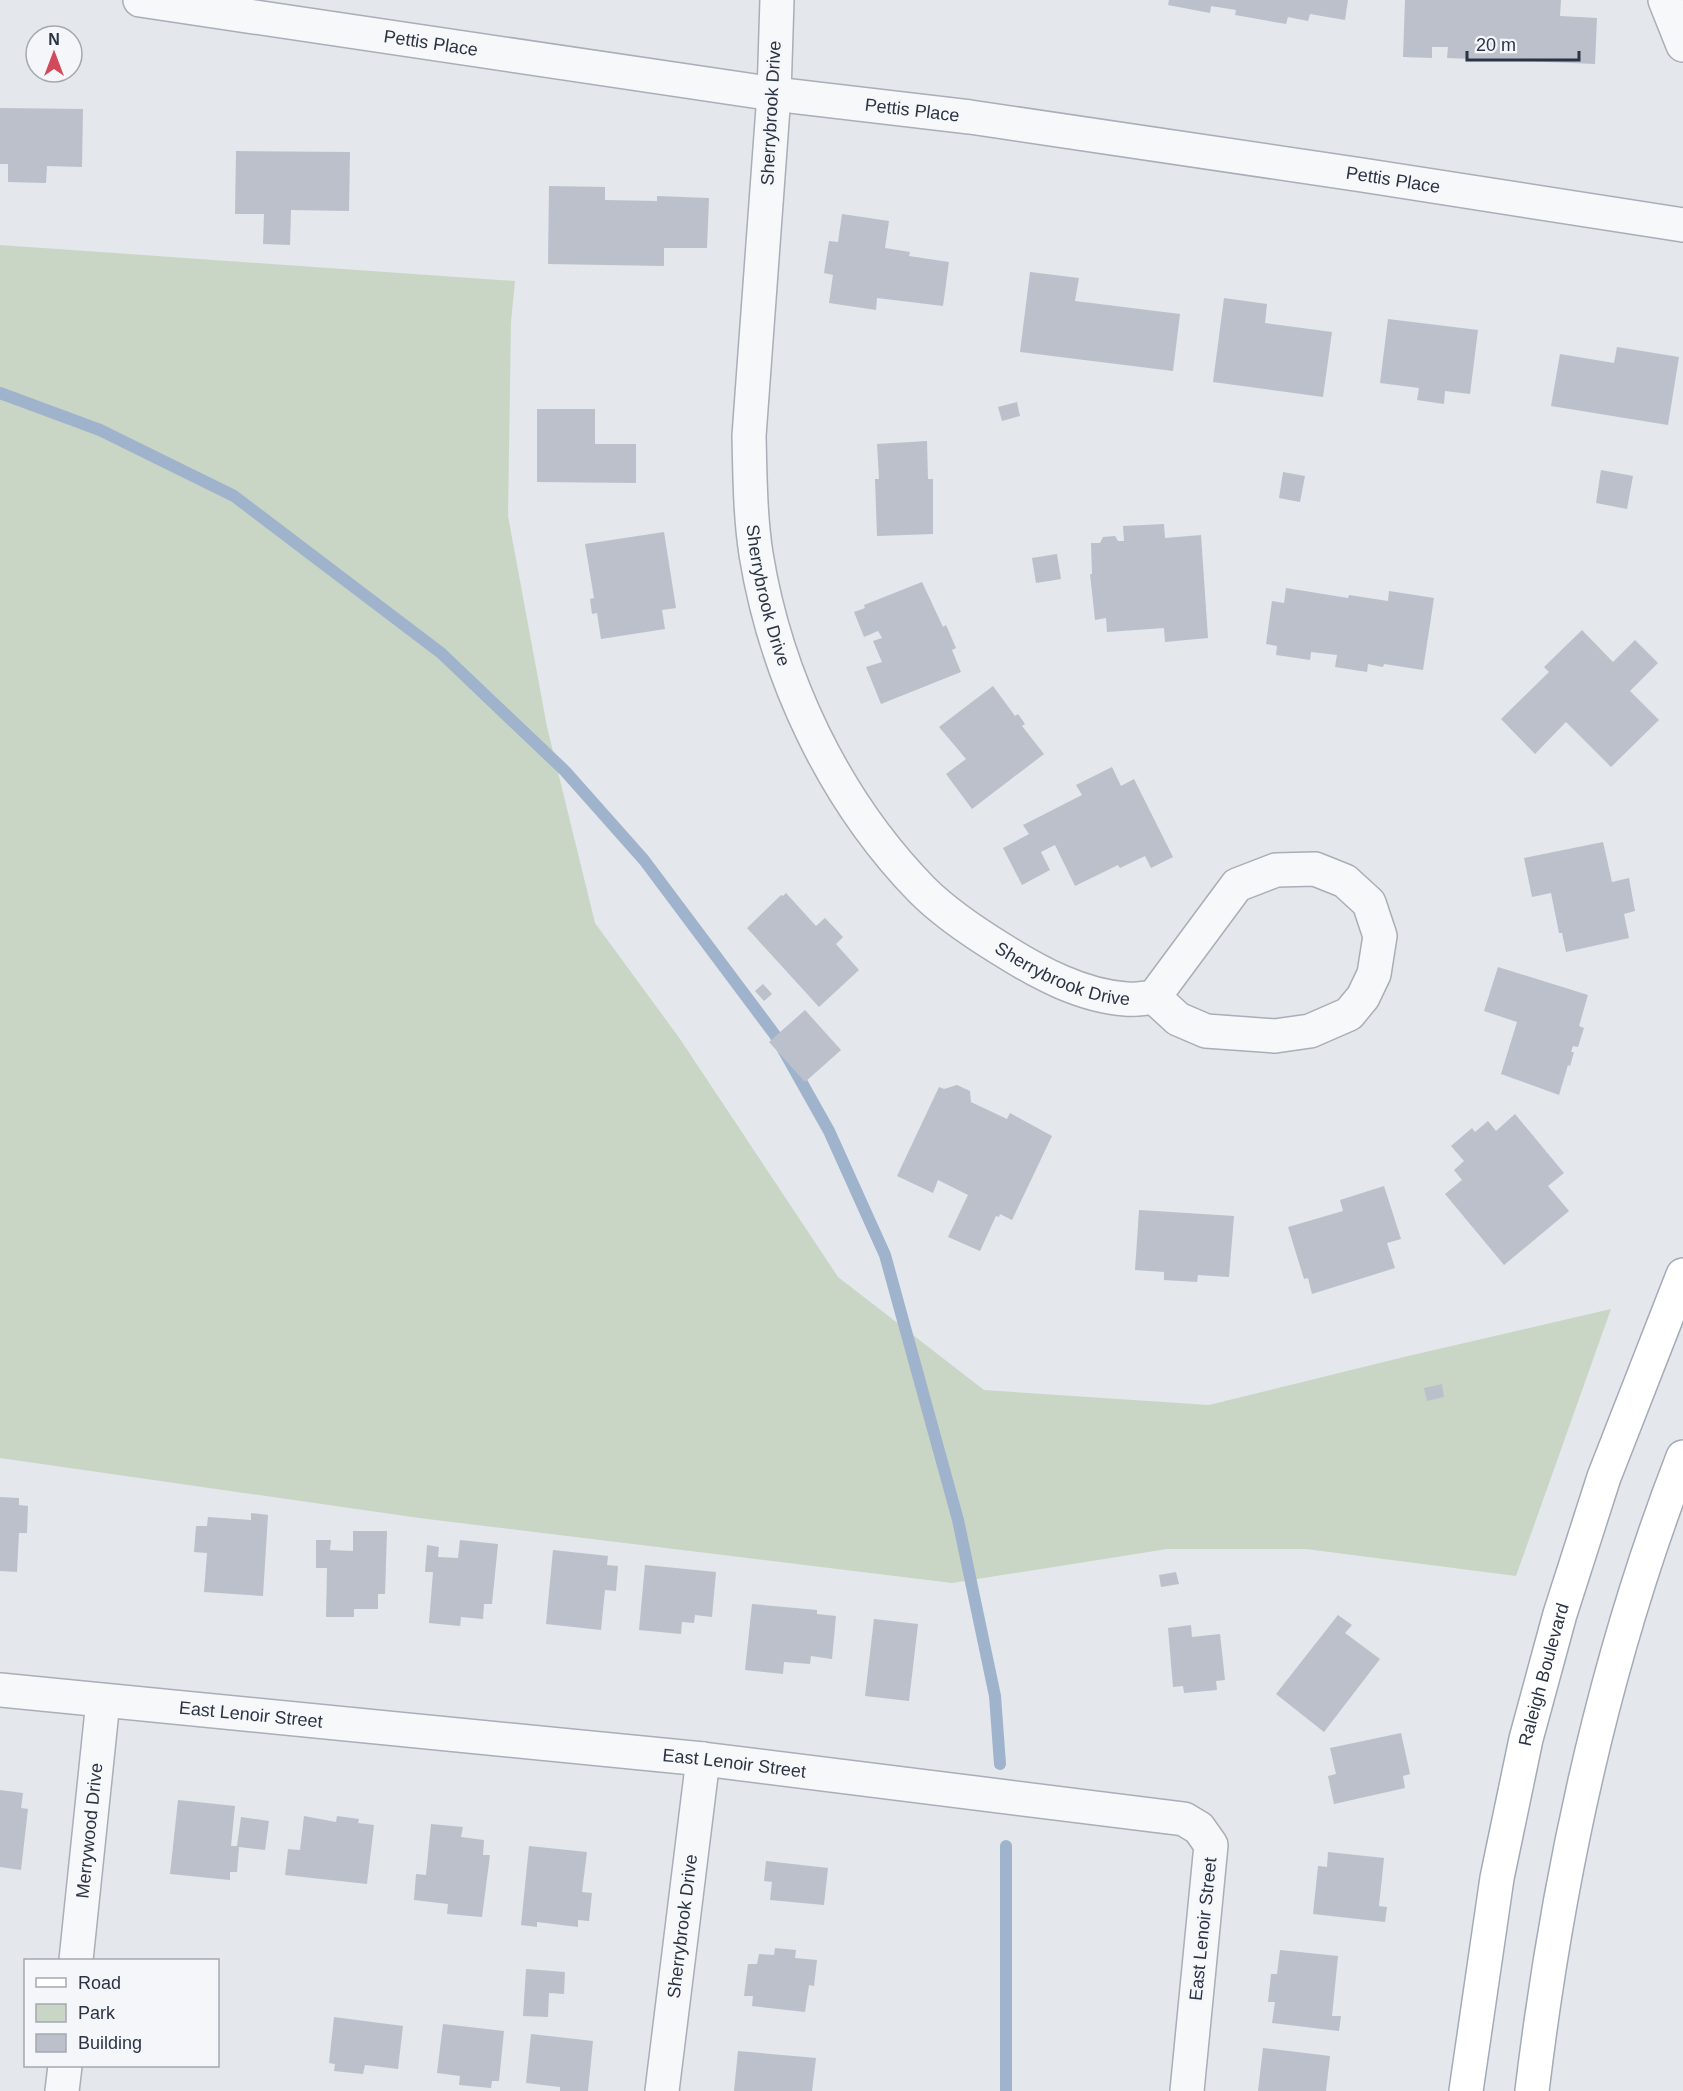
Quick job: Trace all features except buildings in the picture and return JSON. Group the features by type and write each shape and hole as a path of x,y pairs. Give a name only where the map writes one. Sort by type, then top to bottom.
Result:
{"main road":[{"name":"Raleigh Boulevard","path":"1466,2091 1497,1878 1526,1739 1560,1614 1604,1477 1683,1275"},
{"path":"1532,2091 1561,1891 1590,1755 1623,1633 1666,1500 1683,1457"}],"street":[{"name":"Sherrybrook Drive","path":"777,0 774,94 749,436 750,491 756,553 768,611 789,677 815,737 841,787 885,849 923,891 978,935 1032,969 1086,991 1127,999 1154,997 1178,1019 1206,1031 1275,1036 1310,1031 1348,1014 1363,997 1374,974 1380,936 1369,903 1346,881 1315,869 1276,870 1237,885 1154,997"},
{"path":"1665,0 1683,45"},
{"name":"Pettis Place","path":"158,1 774,94 970,117 1683,225"},
{"name":"East Lenoir Street","path":"0,1690 703,1760 1184,1819 1200,1828 1211,1845 1186,2091"},
{"name":"Merrywood Drive","path":"76,1959 103,1701"},
{"name":"Sherrybrook Drive","path":"662,2091 703,1760"},
{"path":"62,2091 65,2067"}],"green space":[{"path":"0,245 515,281 511,322 508,516 547,727 595,923 680,1039 838,1277 984,1390 1209,1405 1611,1309 1516,1576 1306,1549 1167,1549 952,1583 419,1518 0,1458"}],"waterway":[{"path":"0,393 100,430 234,496 441,653 565,771 644,860 775,1035 829,1131 885,1255 958,1520 995,1696 1000,1764"},
{"path":"1006,1846 1006,2091"}]}
